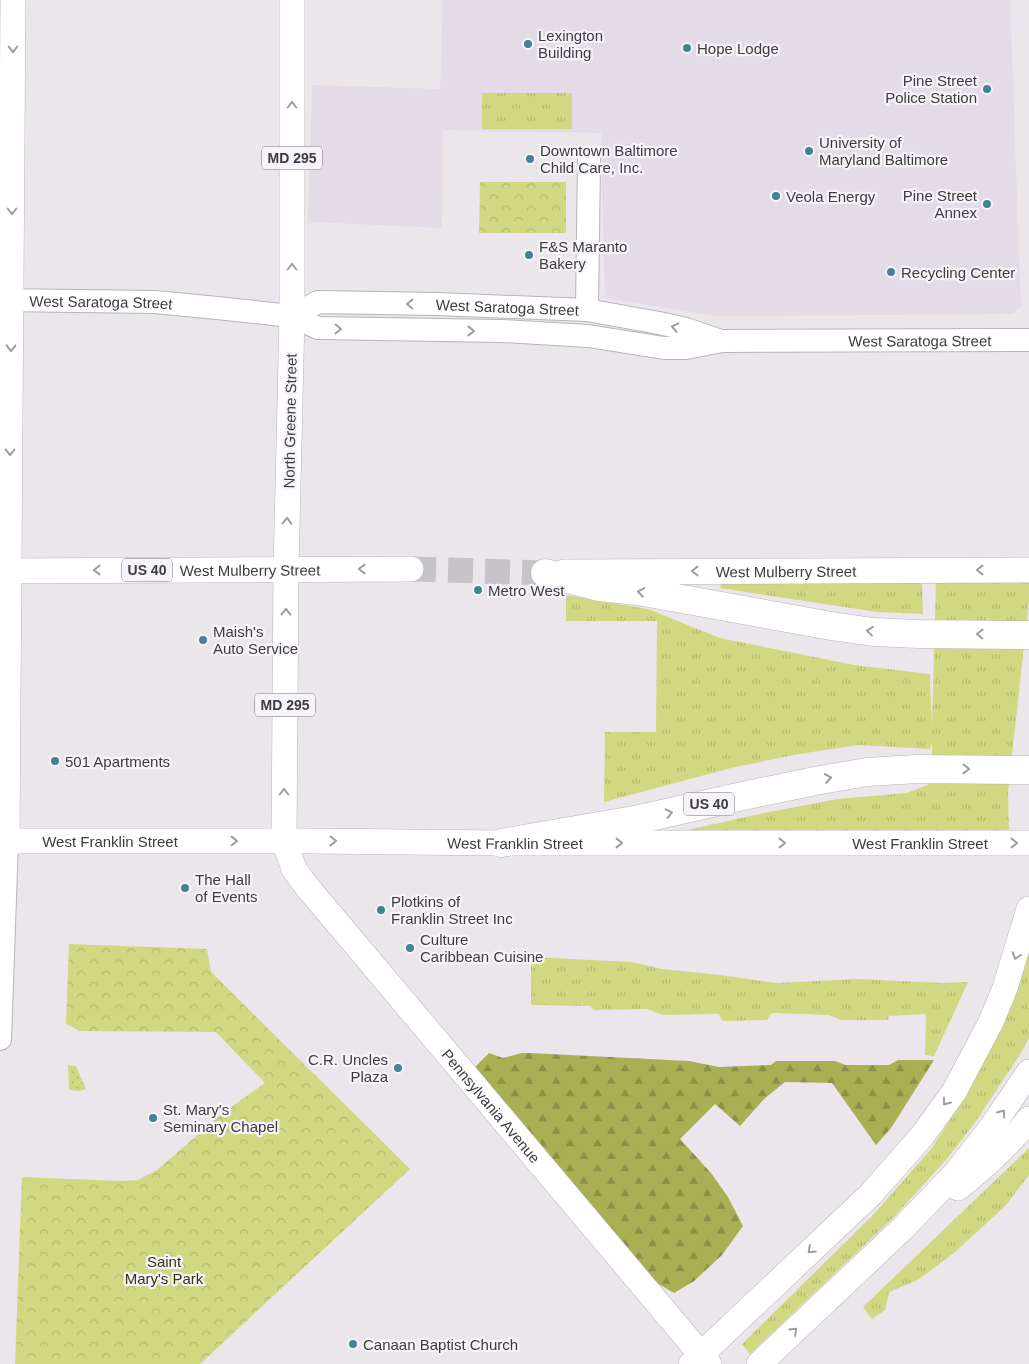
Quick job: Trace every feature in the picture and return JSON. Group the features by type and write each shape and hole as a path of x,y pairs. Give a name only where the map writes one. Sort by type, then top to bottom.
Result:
{"highway":[{"path":"544,572 599,587 638,591 874,632 1029,635"},
{"name":"US 40","path":"501,843 640,819 816,780 866,772 917,769 1029,770"}],"main road":[{"path":"0,1039 4,841 6,300 13,0"},
{"name":"North Greene Street","path":"284,841 286,570 292,316 292,0"},
{"path":"502,331 572,322 587,310 589,159"},
{"name":"West Saratoga Street","path":"6,300 155,302 292,316 318,328 502,331 588,336 646,346 672,348 686,348 722,341 1029,340"},
{"name":"West Saratoga Street","path":"292,316 318,302 436,304 587,310 686,329 722,341"},
{"path":"587,310 615,341"},
{"name":"West Mulberry Street","path":"4,571 411,569"},
{"name":"West Mulberry Street","path":"544,572 1029,570"},
{"name":"West Franklin Street","path":"4,841 1029,843"},
{"name":"Pennsylvania Avenue","path":"284,841 294,869 308,888 700,1361"},
{"path":"700,1361 871,1194 922,1136 954,1092 992,1022 1005,988 1029,909"},
{"path":"758,1364 902,1229 956,1173 992,1128 1029,1072"},
{"path":"902,1229 968,1179 1018,1133 1029,1120"}],"shaded area":[{"name":"University of Maryland Baltimore","path":"443,0 1010,0 1021,306 1013,314 715,316 605,298 601,133 443,130 442,228 313,222 308,224 312,85 440,89"}],"green space":[{"path":"482,93 572,93 572,129 482,129"},
{"path":"480,182 566,182 566,233 479,233"},
{"path":"1029,578 1029,601 1008,792 1009,833 678,832 838,799 906,793 928,785 932,742 930,749 858,745 799,754 731,768 604,802 605,732 656,732 657,621 566,621 566,595 648,609 720,638 854,665 930,674 932,727 936,579"},
{"path":"916,580 922,584 923,614 877,612 720,588 721,582"},
{"name":"Saint Mary's Park","path":"69,944 207,949 211,972 410,1169 200,1364 15,1364 22,1177 138,1180 157,1170 224,1112 265,1083 216,1032 80,1031 66,1024"},
{"path":"1029,954 1029,1038 974,1124 945,1161 894,1217 750,1354 742,1344 874,1214 931,1149 963,1101 1018,983"},
{"path":"531,957 631,962 662,969 776,983 857,979 941,983 968,982 934,1056 925,1055 926,1014 889,1016 888,1020 841,1020 829,1015 771,1013 767,1020 722,1021 719,1014 663,1015 647,1009 594,1010 590,1006 531,1005"},
{"path":"489,1053 503,1058 529,1053 689,1061 719,1067 771,1065 776,1061 835,1061 845,1065 889,1065 898,1060 934,1060 891,1128 876,1145 832,1083 785,1082 764,1099 740,1126 715,1104 680,1139 711,1173 728,1197 743,1226 722,1255 694,1281 674,1293 631,1268 475,1067"},
{"path":"68,1065 76,1066 86,1089 79,1091 69,1090"},
{"path":"1029,1148 1029,1175 1006,1205 954,1253 918,1280 889,1292 885,1310 872,1319 863,1307"}],"tunnel":[{"path":"411,569 545,573"}],"place":[{"name":"Lexington Building","path":"528,44"},
{"name":"Hope Lodge","path":"687,48"},
{"name":"Pine Street Police Station","path":"987,89"},
{"name":"University of Maryland Baltimore","path":"809,151"},
{"name":"Downtown Baltimore Child Care, Inc.","path":"530,159"},
{"name":"Veola Energy","path":"776,196"},
{"name":"Pine Street Annex","path":"987,204"},
{"name":"F&S Maranto Bakery","path":"529,255"},
{"name":"Recycling Center","path":"891,272"},
{"name":"Metro West","path":"478,590"},
{"name":"Maish's Auto Service","path":"203,640"},
{"name":"501 Apartments","path":"55,761"},
{"name":"The Hall of Events","path":"185,888"},
{"name":"Plotkins of Franklin Street Inc","path":"381,910"},
{"name":"Culture Caribbean Cuisine","path":"410,948"},
{"name":"C.R. Uncles Plaza","path":"398,1068"},
{"name":"St. Mary's Seminary Chapel","path":"153,1118"},
{"name":"Canaan Baptist Church","path":"353,1344"}]}
